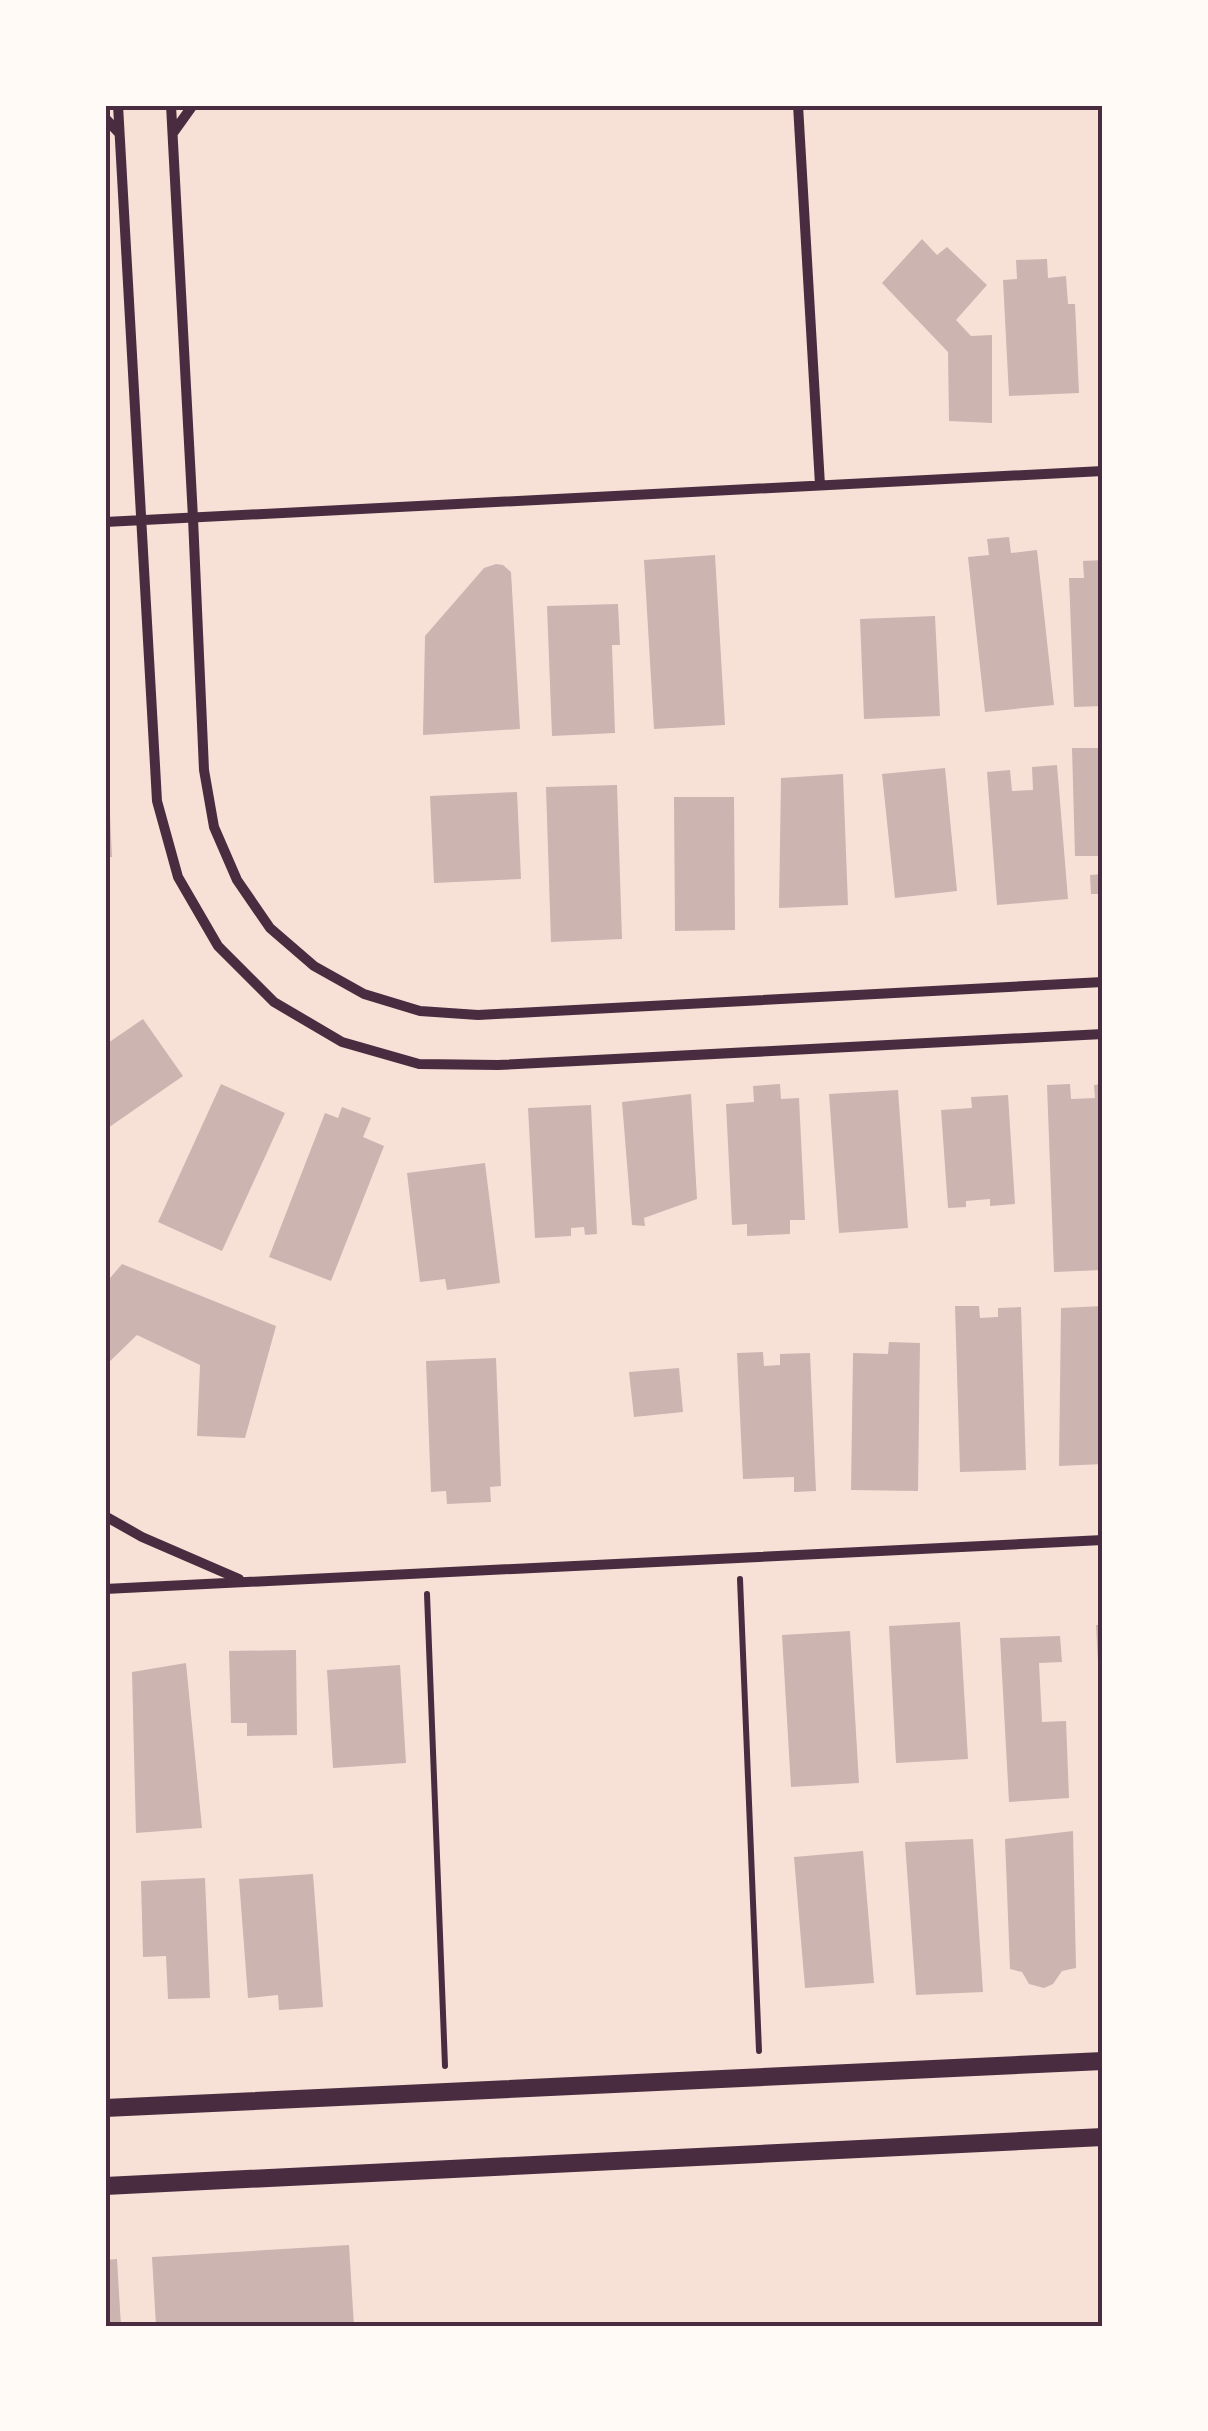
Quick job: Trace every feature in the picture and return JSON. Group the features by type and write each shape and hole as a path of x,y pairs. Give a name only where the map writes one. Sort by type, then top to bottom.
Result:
{"street":[{"path":"118,105 157,801 178,878 218,946 274,1002 342,1042 419,1064 498,1065 1103,1034"},
{"path":"171,105 204,770 214,828 236,880 270,928 314,966 364,994 420,1011 478,1015 1103,982"},
{"path":"173,134 193,105"},
{"path":"798,105 820,485"},
{"path":"105,118 119,134"},
{"path":"105,522 1103,471"},
{"path":"105,1516 142,1537 245,1582"},
{"path":"105,1589 1103,1540"},
{"path":"105,2108 1103,2061"},
{"path":"105,2186 1103,2137"}],"path":[{"path":"739,1558 760,2078"},
{"path":"426,1573 446,2092"}],"building":[{"path":"922,239 937,255 947,247 987,285 956,320 971,336 992,335 992,423 949,421 948,352 882,283"},
{"path":"1047,259 1048,278 1066,276 1068,304 1075,304 1079,393 1009,396 1003,280 1017,279 1016,260"},
{"path":"1009,537 1011,553 1037,550 1054,705 985,712 968,557 989,555 987,539"},
{"path":"715,555 725,725 654,729 644,560"},
{"path":"1103,560 1103,706 1074,707 1069,578 1084,578 1083,561"},
{"path":"496,564 511,572 520,729 423,735 425,636 484,568"},
{"path":"618,604 620,645 612,645 615,733 552,736 547,606"},
{"path":"935,616 940,716 864,719 860,619"},
{"path":"1072,748 1103,748 1103,856 1075,856"},
{"path":"1057,765 1068,899 997,905 987,772 1010,770 1012,791 1033,790 1032,767"},
{"path":"945,768 957,891 895,898 882,774"},
{"path":"843,774 848,905 779,908 781,778"},
{"path":"617,785 622,939 551,942 546,787"},
{"path":"517,792 521,879 434,883 430,796"},
{"path":"105,793 109,793 112,857 105,857"},
{"path":"674,797 734,797 735,930 675,931"},
{"path":"1103,874 1103,894 1091,894 1090,875"},
{"path":"143,1019 183,1076 105,1130 105,1045"},
{"path":"221,1084 285,1113 222,1251 158,1222"},
{"path":"780,1084 781,1099 799,1098 805,1220 790,1220 790,1234 747,1236 747,1224 732,1225 726,1104 754,1102 753,1086"},
{"path":"1070,1084 1071,1099 1095,1098 1094,1085 1103,1084 1103,1270 1054,1272 1047,1085"},
{"path":"898,1090 908,1228 839,1233 829,1094"},
{"path":"691,1094 697,1199 644,1218 645,1226 632,1225 622,1102"},
{"path":"1008,1095 1015,1204 990,1206 990,1199 966,1201 966,1207 948,1208 941,1110 972,1108 971,1097"},
{"path":"591,1105 597,1234 585,1235 584,1227 571,1228 571,1236 535,1238 528,1108"},
{"path":"342,1107 371,1118 363,1137 384,1146 331,1281 269,1257 325,1113 338,1118"},
{"path":"485,1163 500,1283 447,1290 445,1279 420,1282 407,1173"},
{"path":"122,1264 276,1326 245,1438 197,1436 200,1365 137,1335 105,1366 105,1284"},
{"path":"955,1306 979,1306 980,1318 998,1317 998,1308 1021,1307 1026,1470 960,1472"},
{"path":"1103,1306 1103,1464 1059,1466 1061,1308"},
{"path":"889,1342 920,1343 918,1491 851,1490 853,1353 888,1354"},
{"path":"763,1352 764,1366 780,1365 780,1354 810,1353 816,1491 794,1492 794,1477 743,1479 737,1353"},
{"path":"496,1358 501,1486 490,1487 491,1502 447,1504 446,1491 431,1492 426,1361"},
{"path":"679,1368 683,1412 634,1417 629,1372"},
{"path":"960,1622 968,1759 896,1763 889,1626"},
{"path":"1096,1625 1103,1625 1103,1699 1100,1699"},
{"path":"850,1631 859,1783 791,1787 782,1635"},
{"path":"1060,1636 1062,1662 1039,1663 1042,1722 1066,1721 1069,1798 1009,1802 1000,1638"},
{"path":"296,1650 297,1735 247,1736 247,1723 231,1723 229,1651"},
{"path":"186,1663 202,1828 136,1833 132,1672"},
{"path":"400,1665 406,1763 333,1768 327,1670"},
{"path":"1073,1831 1076,1968 1062,1971 1053,1984 1044,1988 1029,1984 1022,1972 1010,1969 1005,1839"},
{"path":"973,1839 983,1992 916,1995 905,1842"},
{"path":"863,1851 874,1983 805,1988 794,1857"},
{"path":"313,1874 323,2007 279,2010 278,1995 248,1998 239,1879"},
{"path":"205,1878 210,1998 168,1999 166,1956 143,1957 141,1881"},
{"path":"108,2001 110,2044 105,2044"},
{"path":"349,2245 354,2326 156,2326 152,2257"},
{"path":"117,2259 121,2326 105,2326 105,2260"}]}
